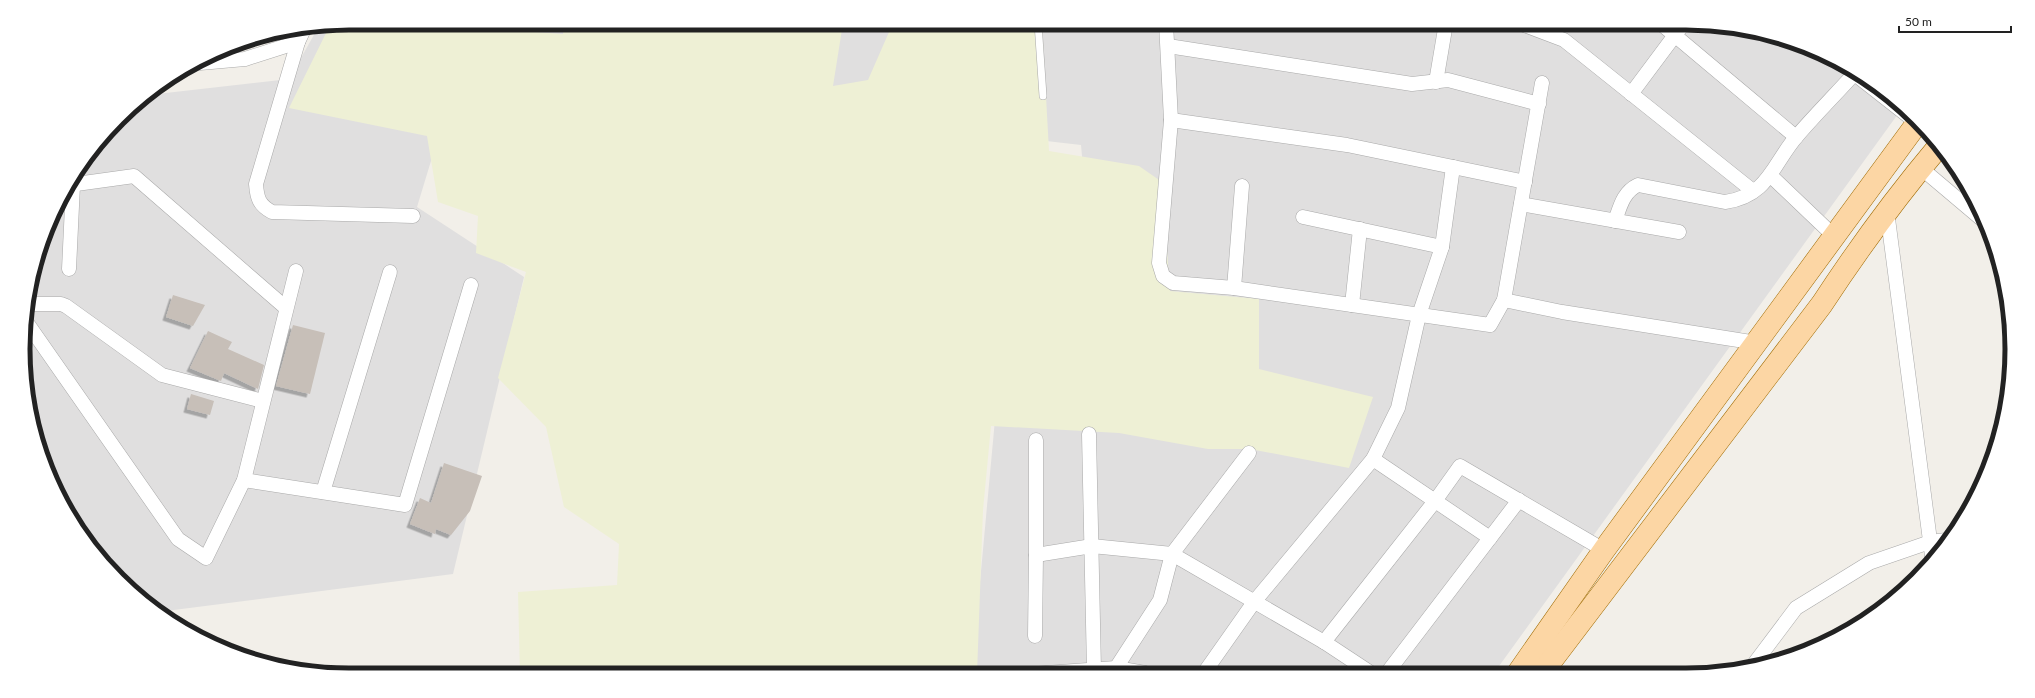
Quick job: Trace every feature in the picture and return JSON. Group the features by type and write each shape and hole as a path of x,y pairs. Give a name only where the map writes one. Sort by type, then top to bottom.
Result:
{"main road":[{"path":"1521,668 1604,550 1757,342 1835,237 1918,130"},
{"path":"1546,668 1822,304 1858,250 1887,211 1935,150"}],"street":[{"path":"1167,30 1171,120 1159,263 1163,276 1172,283 1234,288 1490,325 1504,300 1542,83"},
{"path":"1436,82 1445,30"},
{"path":"1538,30 1564,40 1753,191"},
{"path":"1631,94 1679,30"},
{"path":"1681,30 1796,137"},
{"path":"302,34 298,42 256,184 256,195 261,206 272,212 414,216"},
{"path":"210,62 245,59 298,42"},
{"path":"1168,46 1412,84 1448,80 1539,104"},
{"path":"1615,221 1625,195 1630,189 1638,185 1725,202 1735,200 1753,191 1771,176 1796,137 1852,77"},
{"path":"1171,120 1347,145 1525,182"},
{"path":"1208,668 1254,602 1373,459 1398,408 1419,315 1442,247 1453,167"},
{"path":"1921,168 1974,213"},
{"path":"76,184 134,176 286,308"},
{"path":"1771,176 1835,237"},
{"path":"1234,288 1242,186"},
{"path":"68,269 71,193"},
{"path":"1521,204 1679,232"},
{"path":"1887,211 1931,552"},
{"path":"1303,217 1442,247"},
{"path":"1352,305 1360,229"},
{"path":"31,329 178,538 206,558 244,480 296,271"},
{"path":"323,492 390,272"},
{"path":"244,480 405,505 472,285"},
{"path":"1504,300 1562,312 1757,342"},
{"path":"33,304 61,304 66,306 162,376 263,402"},
{"path":"1089,434 1094,668"},
{"path":"1035,636 1036,440"},
{"path":"1119,668 1160,600 1172,554 1249,453"},
{"path":"1373,459 1490,538"},
{"path":"1324,642 1435,501 1460,466 1604,550"},
{"path":"1391,668 1519,500"},
{"path":"1757,660 1796,608 1869,563 1930,542 1941,541"},
{"path":"1036,555 1092,546 1172,554 1324,642 1363,668"}],"lane":[{"path":"1038,30 1043,96"}],"shaded area":[{"path":"349,30 1686,30 1748,36 1789,47 1808,54 1846,73 1880,96 1899,112 1498,668 945,668 974,647 997,398 1091,256 1081,145 458,72 417,207 524,277 453,574 167,611 123,575 84,526 63,490 47,452 36,411 31,370 31,328 36,287 47,246 54,227 73,189 96,155 123,123 158,94 289,79 315,32"}],"green space":[{"path":"507,30 563,34 563,30 842,30 833,86 868,80 890,30 1042,30 1049,151 1139,166 1162,182 1170,291 1259,299 1259,369 1373,397 1349,468 1250,449 1208,449 1119,433 991,426 983,510 977,668 520,668 518,592 617,585 619,544 564,507 546,427 498,378 526,272 476,253 478,216 438,202 427,136 289,108 327,31"}],"building":[{"path":"173,295 205,305 193,326 166,317"},
{"path":"293,325 325,333 310,394 276,386"},
{"path":"208,331 232,342 228,349 264,365 258,389 224,373 221,381 190,368"},
{"path":"191,394 214,401 210,415 187,409"},
{"path":"444,463 482,476 470,511 451,535 436,529 435,534 410,524 420,498 431,503"}]}
